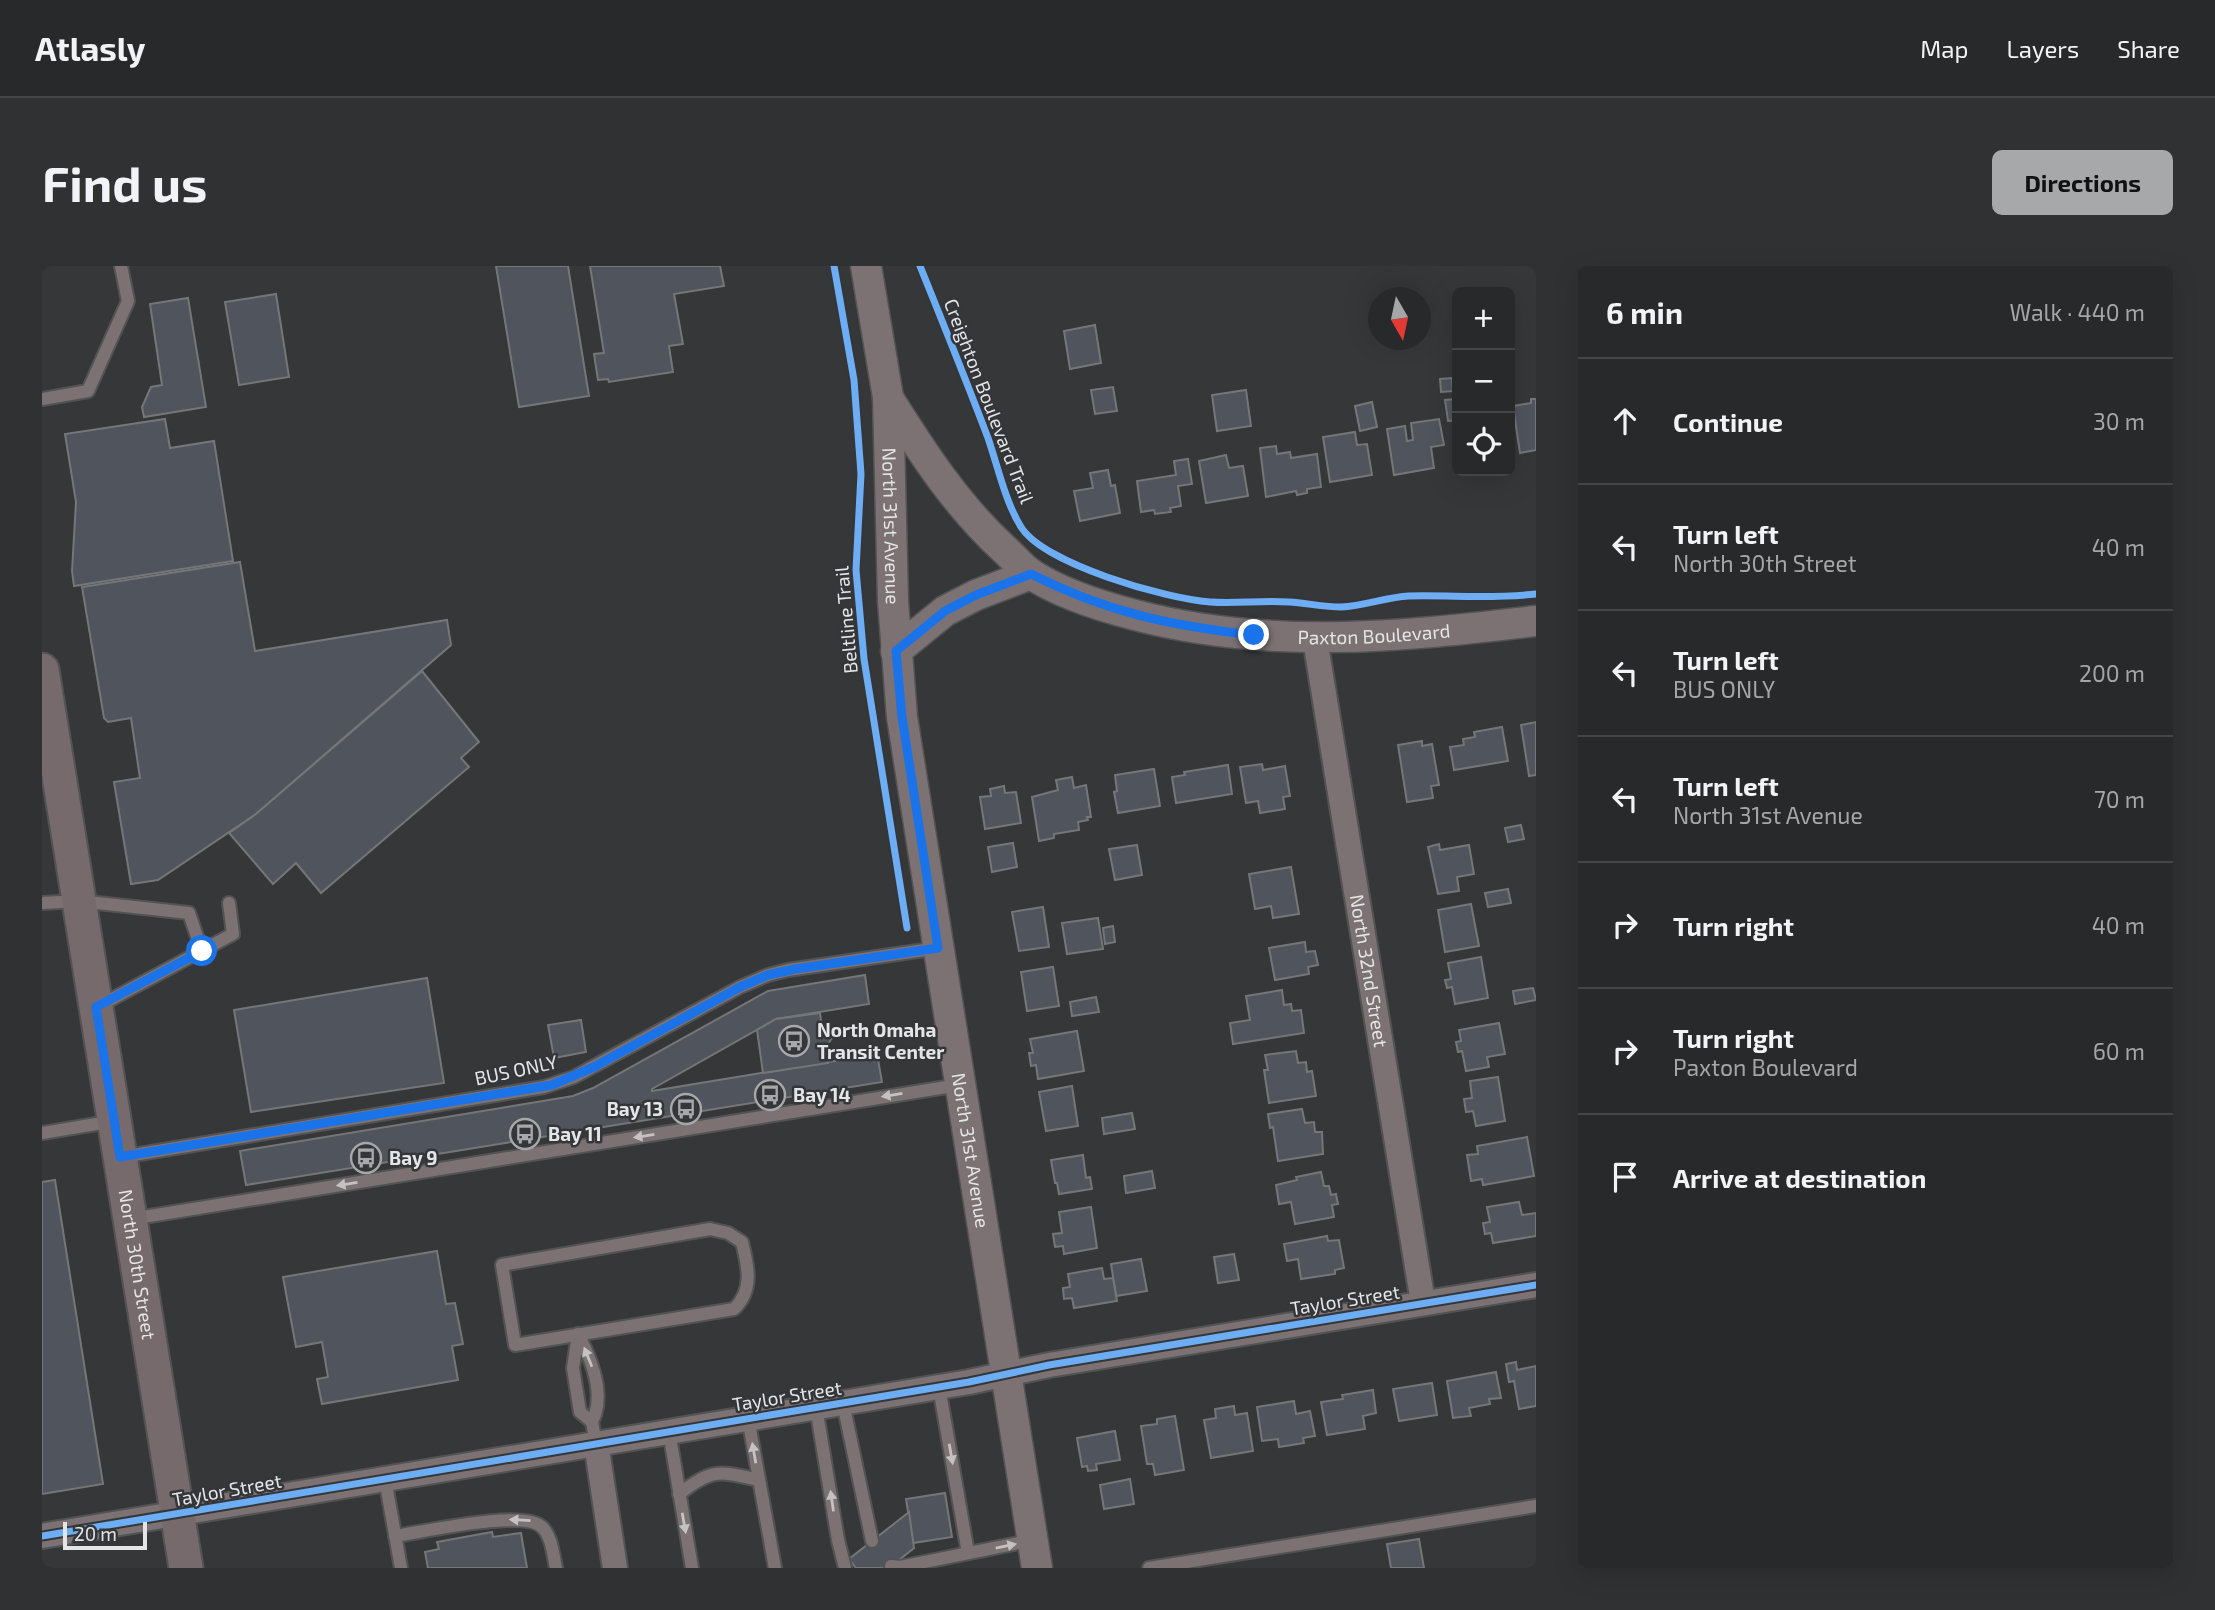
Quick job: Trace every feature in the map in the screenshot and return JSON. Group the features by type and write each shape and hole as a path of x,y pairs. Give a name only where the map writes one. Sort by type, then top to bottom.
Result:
{"main road":[{"name":"North 30th Street","path":"43,677 186,1568"}],"street":[{"path":"866,266 888,397"},
{"name":"Paxton Boulevard","path":"888,397 943,483 985,530 1031,574 1090,601 1168,624 1254,635 1315,639 1447,632 1536,621"},
{"name":"North 31st Avenue","path":"888,397 893,601 903,728 1035,1554"},
{"path":"896,651 945,611 976,595 1031,574"},
{"name":"North 32nd Street","path":"1315,639 1423,1303"},
{"name":"Taylor Street","path":"42,1536 385,1479 594,1433 669,1432 1536,1285"},
{"path":"594,1433 615,1568"}],"lane":[{"path":"42,399 88,391 128,301 121,266"},
{"path":"42,903 79,901 189,913 202,951"},
{"path":"96,1007 233,934 229,903"},
{"name":"BUS ONLY","path":"120,1157 544,1087 574,1077 740,987 768,975 938,948"},
{"path":"130,1219 960,1084"},
{"path":"42,1133 114,1121"},
{"path":"710,1229 728,1233 741,1242 748,1265 748,1288 742,1302 734,1309 578,1334 515,1345 502,1265 710,1229"},
{"path":"578,1334 592,1364 598,1397 594,1433"},
{"path":"578,1334 573,1368 580,1412 594,1433"},
{"path":"939,1387 968,1553"},
{"path":"843,1403 872,1541"},
{"path":"816,1407 845,1568"},
{"path":"748,1418 775,1568"},
{"path":"669,1432 692,1568"},
{"path":"679,1494 714,1472 759,1480"},
{"path":"385,1479 401,1568"},
{"path":"1149,1568 1536,1506"},
{"path":"396,1536 506,1519 534,1521 548,1536 556,1568"},
{"path":"891,1566 946,1563 968,1553 1035,1554"}],"building":[{"path":"496,266 568,266 589,396 519,407"},
{"path":"590,266 720,266 724,286 674,294 683,344 669,346 673,372 609,382 608,379 598,380 594,354 604,353"},
{"path":"276,294 289,377 239,385 225,302"},
{"path":"188,298 206,407 144,417 142,407 151,387 162,385 150,304"},
{"path":"1095,325 1101,363 1070,369 1064,331"},
{"path":"1452,378 1452,391 1441,392 1440,379"},
{"path":"1113,387 1117,411 1095,414 1091,390"},
{"path":"1246,390 1251,426 1217,431 1212,395"},
{"path":"1452,399 1452,421 1448,421 1445,400"},
{"path":"1531,399 1536,399 1536,450 1520,453 1515,406 1531,403"},
{"path":"1372,402 1377,427 1360,431 1355,406"},
{"path":"165,419 170,448 214,441 233,561 74,586 72,571 76,502 65,434"},
{"path":"1439,419 1444,445 1431,447 1434,468 1394,475 1387,429 1405,426 1407,441 1413,440 1411,423"},
{"path":"1355,432 1357,445 1367,444 1372,475 1330,482 1323,437"},
{"path":"1276,446 1277,454 1290,452 1291,458 1317,454 1321,487 1307,489 1307,493 1297,495 1296,491 1266,497 1260,448"},
{"path":"1226,455 1229,468 1243,466 1248,496 1206,503 1199,461"},
{"path":"1188,459 1192,484 1178,486 1181,506 1170,508 1171,512 1141,512 1137,481 1176,475 1174,461"},
{"path":"1108,470 1111,486 1115,485 1120,513 1080,521 1074,491 1093,488 1090,473"},
{"path":"240,562 255,651 447,620 451,645 256,814 158,880 131,884 114,782 140,778 131,718 108,722 104,718 82,587"},
{"path":"422,671 479,742 461,758 469,767 321,893 296,863 273,884 229,833 256,814"},
{"path":"1536,722 1536,775 1529,776 1521,725"},
{"path":"1502,727 1508,761 1454,770 1450,747 1464,745 1463,739 1475,737 1474,732"},
{"path":"1422,741 1422,746 1432,744 1439,785 1431,786 1433,798 1407,802 1398,745"},
{"path":"1262,764 1263,770 1285,766 1290,796 1283,797 1285,809 1260,813 1258,801 1246,803 1240,767"},
{"path":"1228,765 1232,794 1176,803 1172,777 1185,775 1184,772"},
{"path":"1154,769 1160,806 1118,813 1114,792 1117,791 1115,775"},
{"path":"1072,777 1074,788 1086,785 1091,817 1078,822 1079,830 1054,834 1054,838 1039,841 1032,797 1058,790 1056,780"},
{"path":"1004,786 1005,793 1016,792 1021,823 985,829 980,797 991,796 990,789"},
{"path":"1521,825 1524,839 1508,842 1505,828"},
{"path":"1013,843 1017,867 992,872 988,847"},
{"path":"1439,844 1440,850 1469,845 1474,874 1457,877 1459,891 1438,894 1428,847"},
{"path":"1137,845 1142,875 1115,880 1109,849"},
{"path":"1291,867 1299,914 1273,918 1271,906 1255,909 1249,874"},
{"path":"1508,889 1511,903 1488,907 1485,893"},
{"path":"1471,904 1479,946 1445,952 1438,910"},
{"path":"1043,907 1049,947 1019,951 1012,912"},
{"path":"1098,918 1103,949 1067,954 1062,923"},
{"path":"1113,926 1115,942 1105,944 1103,928"},
{"path":"1305,942 1306,952 1315,951 1318,965 1308,967 1309,974 1275,980 1269,948"},
{"path":"1481,957 1488,998 1455,1004 1452,987 1447,988 1445,980 1451,979 1448,963"},
{"path":"1053,967 1059,1006 1027,1011 1021,972"},
{"path":"865,975 869,1004 776,1019 652,1091 877,1054 882,1082 246,1185 240,1151 573,1096 593,1088 768,991"},
{"path":"427,978 444,1083 251,1112 234,1010"},
{"path":"1533,988 1536,1000 1515,1004 1513,991"},
{"path":"1282,990 1284,1005 1291,1004 1292,1011 1301,1010 1304,1033 1233,1044 1230,1023 1250,1020 1246,996"},
{"path":"1096,997 1099,1012 1072,1016 1070,1002"},
{"name":"North Omaha Transit Center","path":"820,1013 822,1027 834,1035 826,1047 828,1063 763,1073 757,1030 776,1019"},
{"path":"581,1020 586,1052 554,1058 548,1025"},
{"path":"1499,1023 1505,1054 1487,1057 1489,1067 1466,1071 1462,1051 1458,1052 1456,1042 1461,1041 1459,1030"},
{"path":"1077,1031 1084,1071 1038,1079 1036,1065 1031,1066 1029,1053 1033,1053 1030,1039"},
{"path":"1296,1051 1298,1063 1306,1062 1307,1072 1312,1071 1316,1096 1269,1103 1264,1070 1268,1070 1265,1055"},
{"path":"1498,1077 1505,1121 1476,1126 1473,1111 1466,1112 1464,1099 1472,1098 1470,1081"},
{"path":"1072,1086 1078,1126 1046,1131 1039,1092"},
{"path":"1302,1109 1305,1123 1314,1122 1315,1132 1322,1132 1323,1154 1278,1161 1273,1127 1270,1128 1268,1114"},
{"path":"1132,1113 1135,1129 1104,1134 1102,1118"},
{"path":"1527,1137 1534,1176 1483,1185 1482,1179 1471,1181 1467,1155 1478,1154 1477,1146"},
{"path":"1083,1155 1086,1178 1090,1177 1092,1189 1059,1194 1051,1160"},
{"path":"1152,1171 1155,1188 1126,1193 1124,1176"},
{"path":"1321,1172 1324,1186 1329,1186 1331,1195 1336,1194 1338,1204 1332,1205 1334,1217 1295,1224 1291,1202 1279,1204 1276,1185 1297,1180 1296,1177"},
{"path":"55,1180 103,1484 42,1494 42,1182"},
{"path":"1519,1202 1522,1215 1536,1213 1536,1236 1493,1243 1491,1233 1485,1234 1483,1223 1490,1222 1487,1207"},
{"path":"1091,1207 1097,1248 1064,1254 1063,1246 1055,1247 1053,1234 1062,1233 1059,1212"},
{"path":"1327,1236 1328,1241 1339,1240 1344,1268 1335,1270 1335,1274 1301,1279 1298,1259 1287,1261 1284,1244"},
{"path":"437,1251 446,1304 455,1303 463,1344 452,1346 458,1380 322,1404 317,1379 328,1377 322,1342 296,1347 283,1277"},
{"path":"1234,1254 1239,1280 1218,1283 1214,1257"},
{"path":"1141,1259 1147,1291 1116,1296 1111,1264"},
{"path":"1102,1268 1104,1279 1113,1278 1117,1301 1074,1308 1072,1298 1064,1299 1063,1288 1070,1287 1068,1274"},
{"path":"1516,1362 1517,1370 1536,1366 1536,1406 1519,1409 1514,1381 1509,1382 1506,1364"},
{"path":"1496,1372 1501,1398 1489,1399 1490,1404 1469,1408 1471,1416 1453,1418 1447,1381"},
{"path":"1432,1383 1437,1415 1399,1421 1393,1389"},
{"path":"1373,1390 1376,1413 1363,1416 1365,1429 1327,1435 1321,1402"},
{"path":"1294,1401 1296,1414 1310,1411 1315,1436 1303,1438 1304,1443 1279,1447 1278,1439 1262,1441 1257,1407"},
{"path":"1234,1406 1235,1415 1247,1413 1253,1451 1211,1458 1204,1420 1216,1418 1215,1409"},
{"path":"1175,1416 1184,1470 1155,1475 1153,1464 1147,1464 1141,1426 1157,1424 1157,1419"},
{"path":"1115,1431 1120,1460 1096,1464 1097,1470 1088,1471 1087,1466 1082,1467 1077,1438"},
{"path":"1130,1479 1134,1504 1104,1509 1100,1485"},
{"path":"945,1493 952,1537 913,1543 906,1499"},
{"path":"909,1512 914,1548 889,1568 856,1568 849,1559"},
{"path":"492,1532 493,1537 521,1533 527,1568 428,1568 425,1552 439,1549 437,1542"},
{"path":"1419,1539 1424,1568 1391,1568 1387,1544"}],"cycle path":[{"name":"Beltline Trail","path":"834,266 854,380 861,474 856,570 864,659 907,928"},
{"name":"Creighton Boulevard Trail","path":"920,266 988,438 1015,517 1034,541 1054,554 1137,587 1210,602 1279,602 1341,607 1409,596 1488,597 1536,594"},
{"path":"42,1536 1536,1285"}],"place":[{"name":"North Omaha Transit Center","path":"794,1041"},
{"name":"Bay 14","path":"770,1095"},
{"name":"Bay 13","path":"686,1109"},
{"name":"Bay 11","path":"525,1134"},
{"name":"Bay 9","path":"366,1158"}],"route":[{"path":"202,951 96,1007 120,1157 552,1085 594,1067 740,987 768,975 938,948 902,717 896,651 945,611 976,595 1031,574 1061,590 1108,608 1168,624 1254,635"}]}
